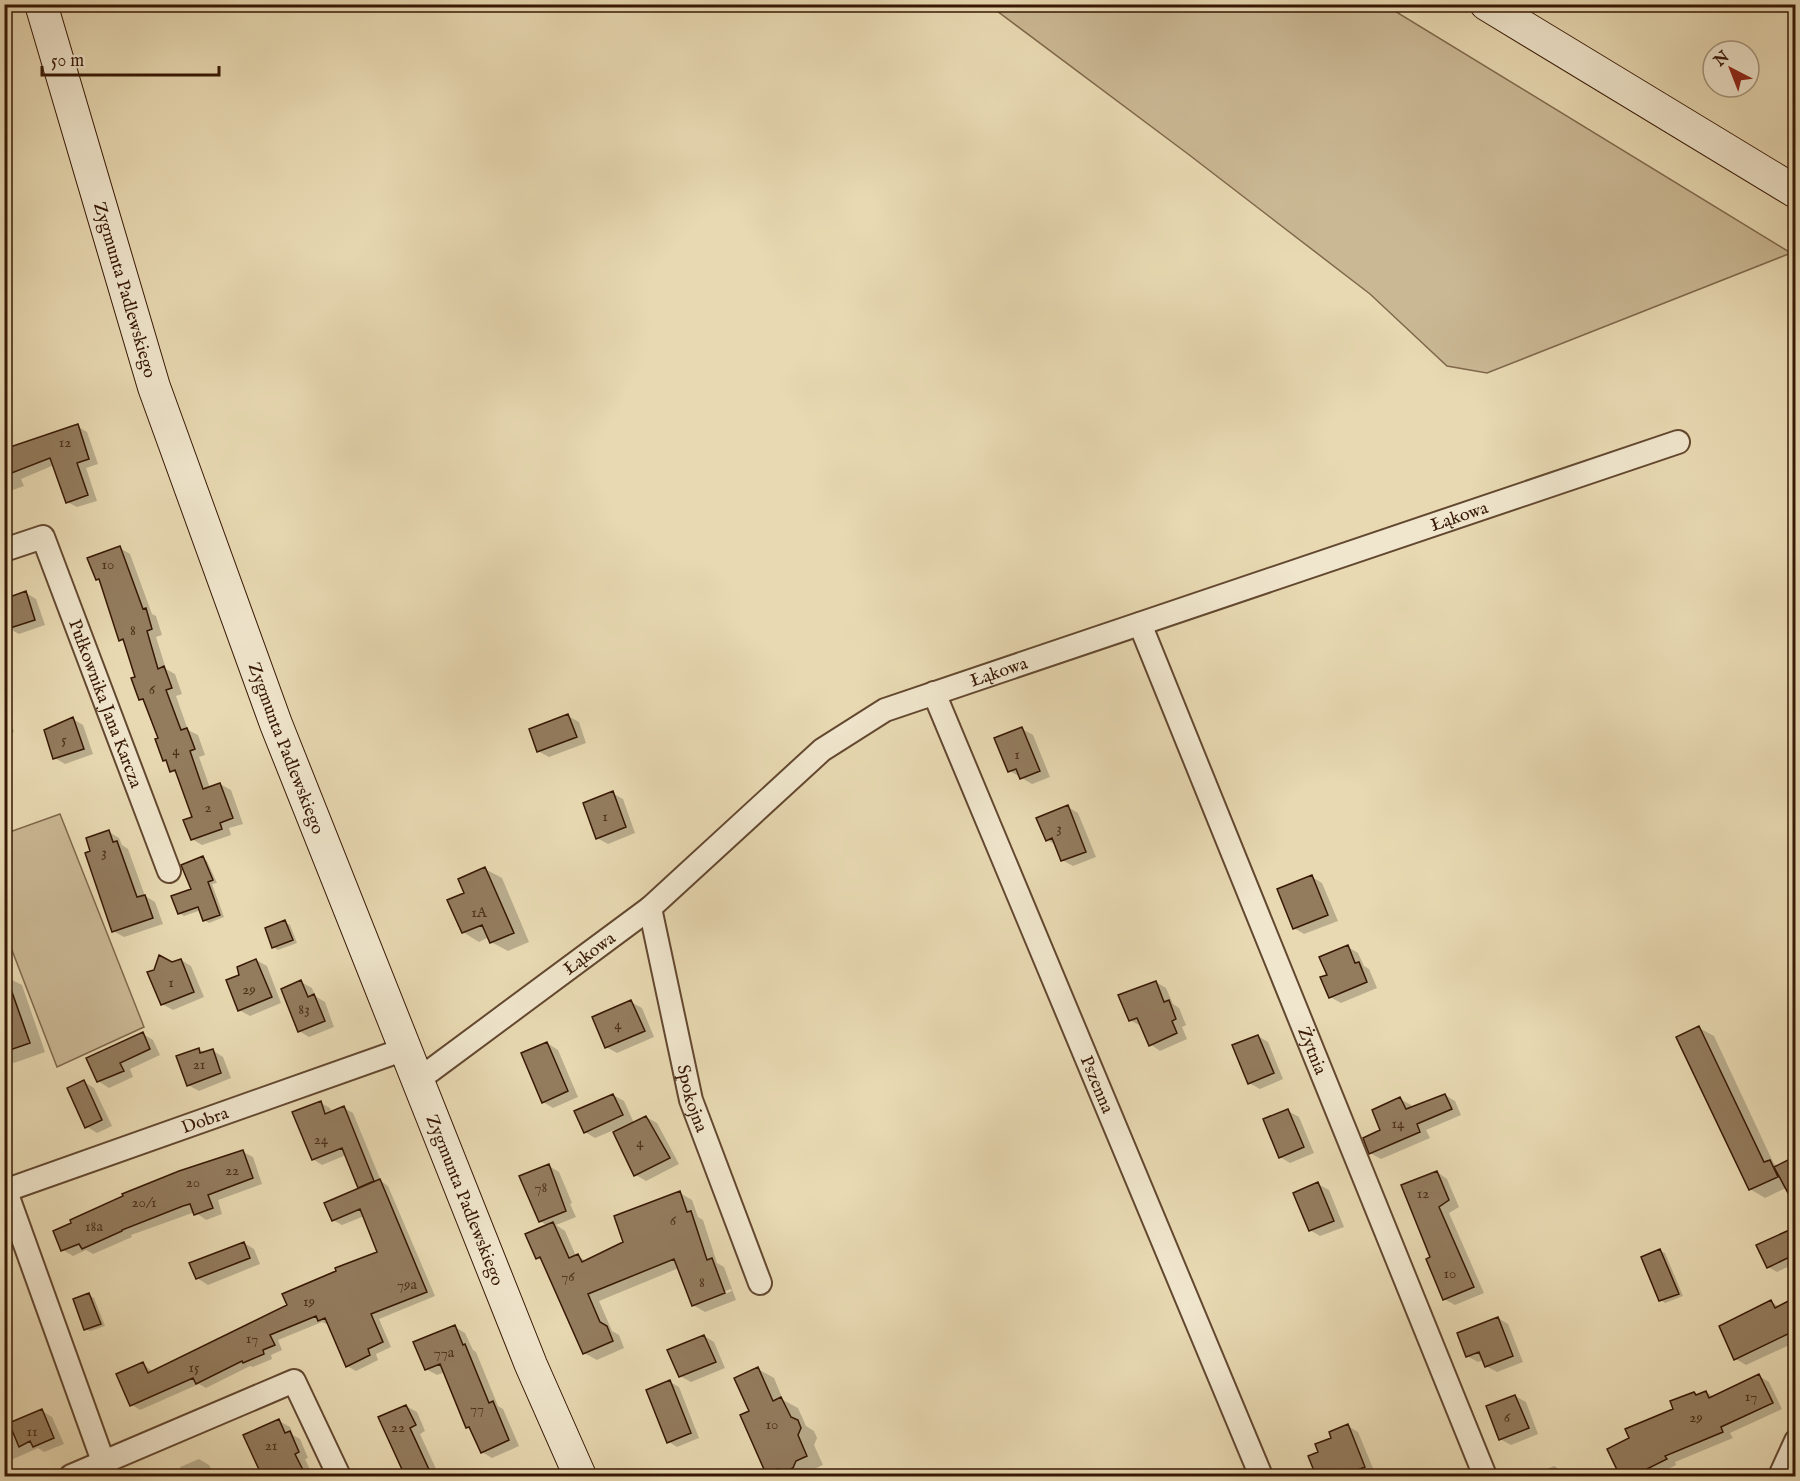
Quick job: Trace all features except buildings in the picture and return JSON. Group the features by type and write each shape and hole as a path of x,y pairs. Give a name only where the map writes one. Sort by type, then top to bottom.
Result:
{"street":[{"name":"Zygmunta Padlewskiego","path":"41,4 154,387 276,724 531,1365 580,1476"},
{"path":"1486,4 1796,192"},
{"name":"Łąkowa","path":"418,1080 650,908 822,750 885,710 1678,442"},
{"name":"Pułkownika Jana Karcza","path":"4,549 43,537 169,871"},
{"name":"Żytnia","path":"1140,624 1485,1476"},
{"name":"Pszenna","path":"934,693 1261,1476"},
{"name":"Spokojna","path":"650,908 691,1100 760,1282"},
{"name":"Dobra","path":"5,1189 405,1049"},
{"path":"5,1189 105,1470"},
{"path":"70,1476 105,1470 294,1381 339,1476"},
{"path":"1780,1476 1796,1442"}],"shaded area":[{"path":"989,5 1385,5 1791,253 1487,373 1447,366 1370,294"},
{"path":"60,814 144,1027 57,1067 5,932 4,834"}]}
